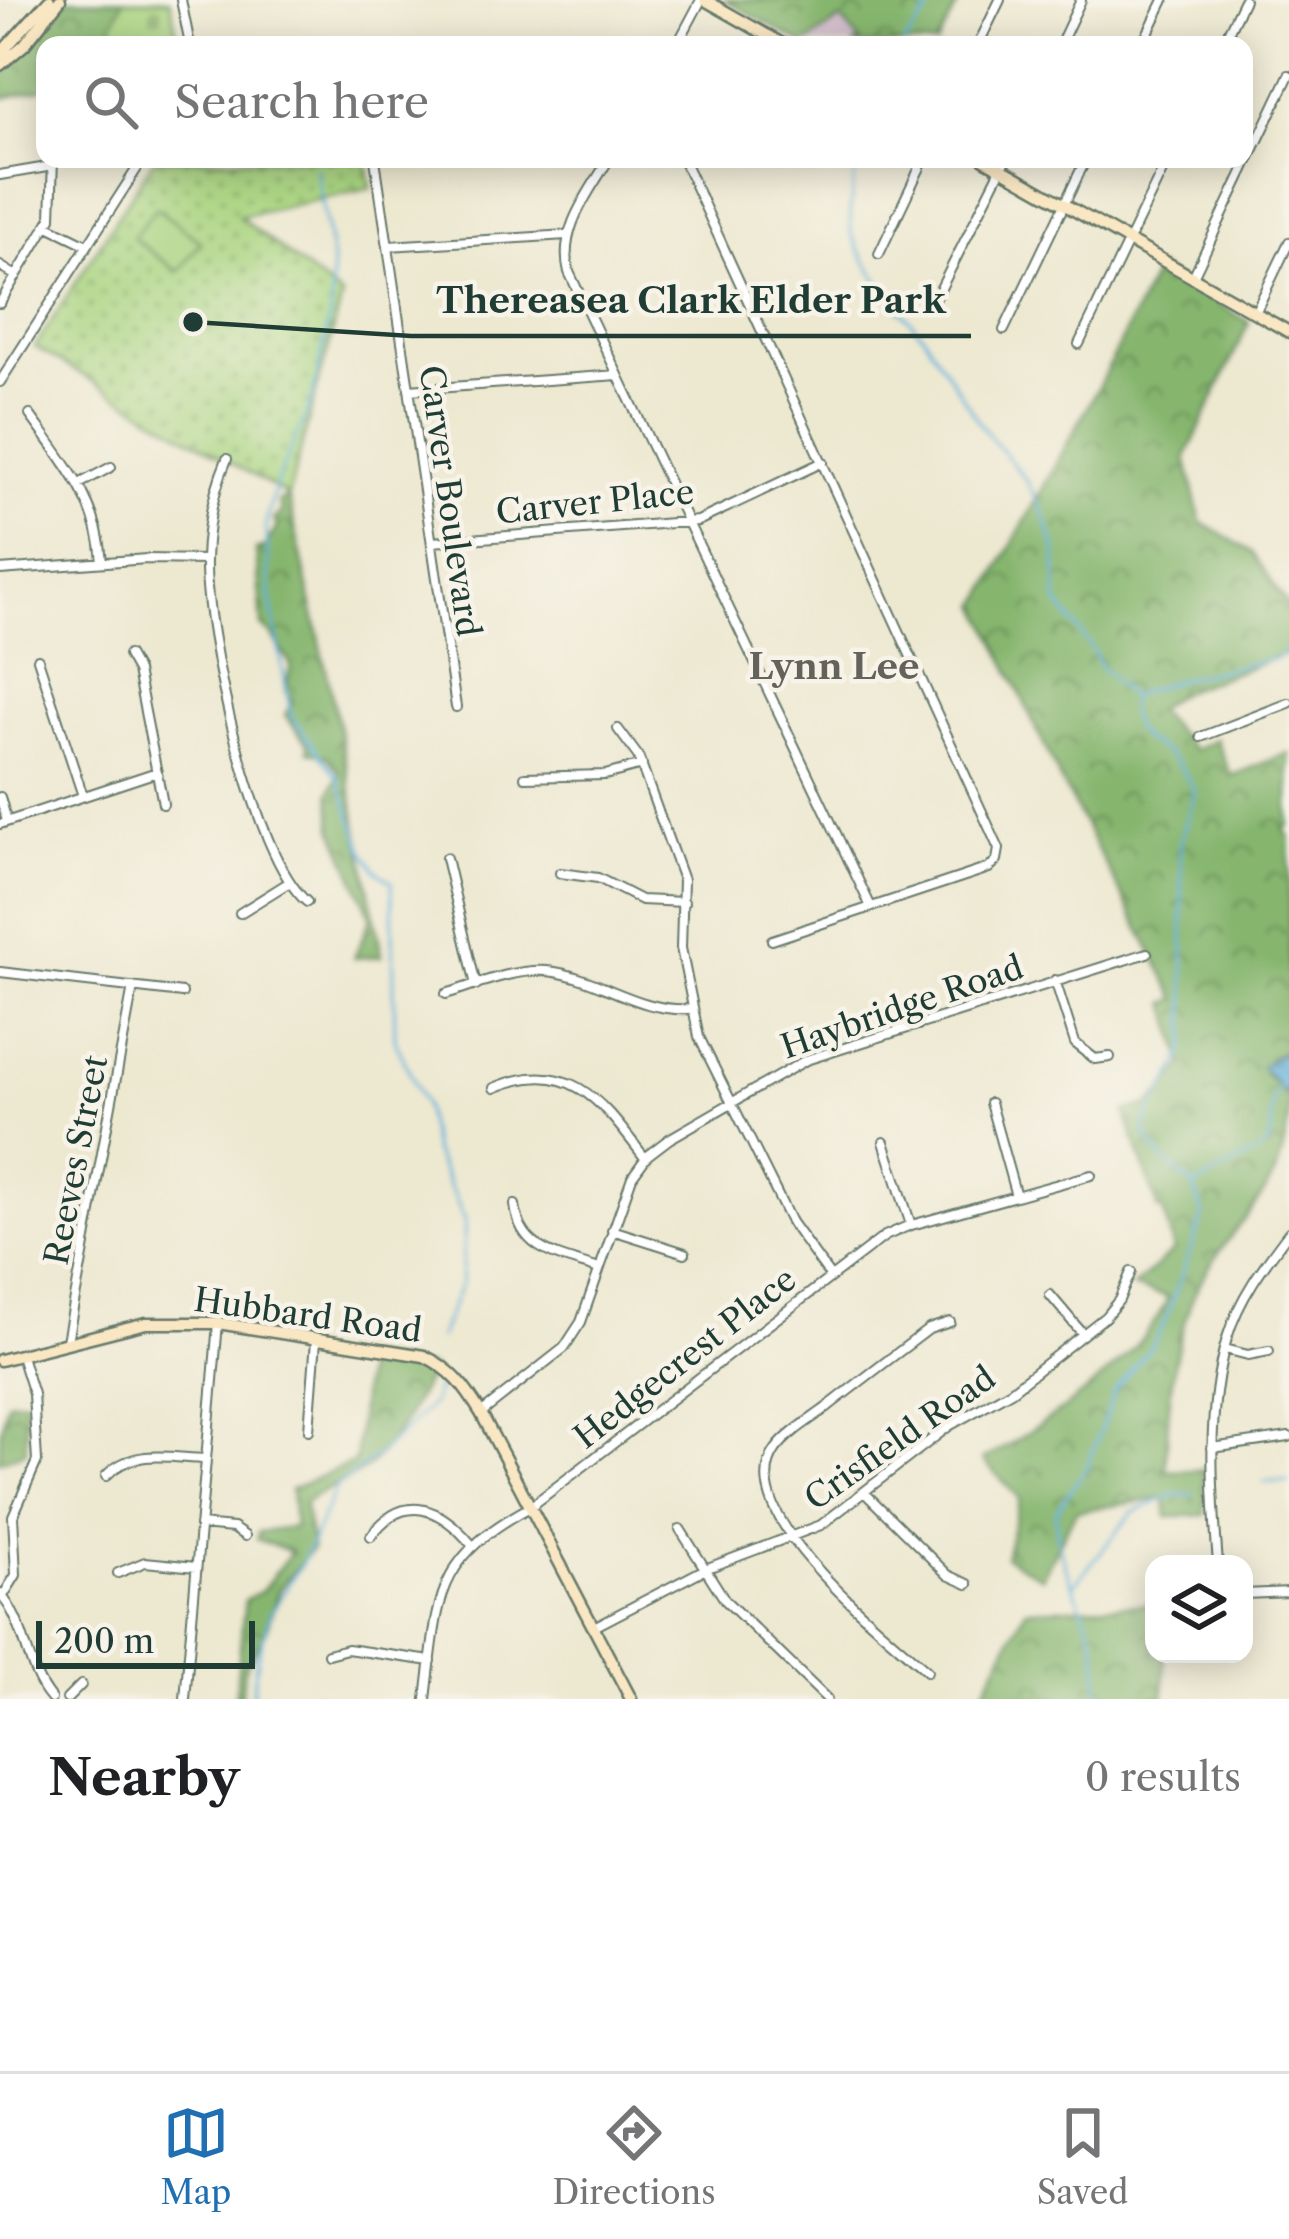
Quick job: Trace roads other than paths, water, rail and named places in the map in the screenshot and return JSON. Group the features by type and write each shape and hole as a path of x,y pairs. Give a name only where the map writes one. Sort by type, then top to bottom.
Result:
{"main road":[{"path":"0,54 50,0"},
{"path":"0,65 24,45 60,0"},
{"path":"703,0 768,36"},
{"path":"1010,168 1064,206 1289,332"},
{"name":"Hubbard Road","path":"0,1360 146,1323 218,1323 436,1362 461,1380 482,1413 631,1699"}],"street":[{"path":"181,0 188,36"},
{"path":"682,36 703,0"},
{"path":"982,36 1000,0"},
{"path":"1064,36 1082,0"},
{"path":"1146,36 1164,0"},
{"path":"1226,36 1244,0"},
{"path":"1253,150 1289,75"},
{"path":"0,174 36,166"},
{"path":"0,303 48,226 53,168"},
{"path":"0,382 137,168"},
{"name":"Carver Boulevard","path":"376,168 456,707"},
{"path":"604,168 567,235 569,272 871,907"},
{"path":"687,168 999,849 989,868 772,940"},
{"path":"879,254 920,168"},
{"path":"935,300 1002,168"},
{"path":"1004,330 1082,168"},
{"path":"1079,344 1164,168"},
{"path":"1192,277 1244,168"},
{"path":"48,226 87,245"},
{"path":"388,246 567,235"},
{"path":"1255,313 1289,242"},
{"path":"0,266 16,276"},
{"path":"409,390 618,376"},
{"path":"30,415 79,484 97,519 102,562"},
{"path":"227,459 210,508 206,560 211,616 236,738 266,843 288,883 307,902"},
{"name":"Carver Place","path":"432,542 687,523 824,462"},
{"path":"79,484 111,467"},
{"path":"0,570 206,560"},
{"path":"128,655 137,671 163,804"},
{"path":"38,659 83,796"},
{"path":"1201,737 1289,703"},
{"path":"618,729 642,766 683,880 681,948 699,1037 791,1222 830,1277"},
{"path":"525,777 605,775 642,766"},
{"path":"0,797 4,822 157,772"},
{"path":"446,858 476,985"},
{"path":"560,873 598,878 640,900 684,902"},
{"path":"240,914 288,883"},
{"name":"Haybridge Road","path":"482,1413 571,1340 632,1177 645,1158 669,1138 806,1060 1147,953"},
{"path":"0,972 182,993"},
{"path":"446,994 522,973 550,972 650,1007 691,1009"},
{"path":"1055,980 1075,1043 1095,1060 1110,1057"},
{"name":"Reeves Street","path":"67,1341 133,987"},
{"path":"494,1088 541,1076 591,1094 607,1107 645,1158"},
{"path":"990,1103 1016,1196"},
{"path":"884,1142 911,1225"},
{"name":"Hedgecrest Place","path":"426,1699 442,1595 472,1545 496,1526 530,1507 875,1242 911,1225 1091,1174"},
{"path":"515,1205 520,1230 534,1245 599,1269"},
{"path":"612,1230 685,1253"},
{"path":"1218,1555 1212,1448 1225,1349 1255,1277 1289,1232"},
{"name":"Crisfield Road","path":"594,1627 705,1569 820,1525 949,1426 1011,1391 1083,1334 1112,1310 1131,1272"},
{"path":"1050,1295 1083,1334"},
{"path":"926,1671 812,1564 790,1537 766,1491 765,1472 778,1446 929,1329 950,1322"},
{"path":"185,1699 218,1323"},
{"path":"309,1430 316,1340"},
{"path":"1225,1349 1248,1355 1270,1351"},
{"path":"21,1356 33,1394 37,1461 13,1516 16,1575 2,1595 16,1617 34,1675 51,1699"},
{"path":"1212,1448 1289,1437"},
{"path":"106,1476 115,1466 136,1457 205,1459"},
{"path":"864,1492 954,1580 968,1584"},
{"path":"431,1509 434,1495"},
{"path":"371,1536 399,1514 431,1509 472,1545"},
{"path":"200,1525 233,1528 245,1536"},
{"path":"680,1529 734,1609 827,1699"},
{"path":"118,1573 145,1562 196,1567"},
{"path":"1253,1594 1289,1592"},
{"path":"328,1654 347,1649 431,1661"},
{"path":"67,1699 81,1685"}],"water":[{"path":"1289,1048 1289,1097 1261,1067"}],"waterway":[{"path":"911,36 937,0"},
{"path":"316,168 332,261 331,310 312,400 278,479 266,523 270,595 291,716 338,778 364,851 376,870 392,882 395,1040 424,1104 433,1151 465,1220 461,1284 439,1338"},
{"path":"856,168 851,232 860,252 889,297 923,335 982,427 1027,481 1056,550 1057,602 1100,666 1129,696 1138,734 1169,756 1195,792 1180,844 1187,1042 1144,1131 1161,1158 1194,1187 1203,1215 1165,1321 1153,1344 1115,1390 1088,1465 1055,1513 1061,1552 1094,1640 1099,1678 1096,1699"},
{"path":"1131,696 1176,680 1277,658 1289,648"},
{"path":"1195,1186 1265,1148 1280,1084"},
{"path":"252,1699 257,1658 270,1614 305,1557 336,1487 432,1404 439,1384"},
{"path":"1264,1482 1289,1482"},
{"path":"1074,1585 1133,1512 1173,1495 1193,1495"}],"place":[{"name":"Thereasea Clark Elder Park","path":"193,322"}],"district":[{"name":"Lynn Lee","path":"834,666"}]}
